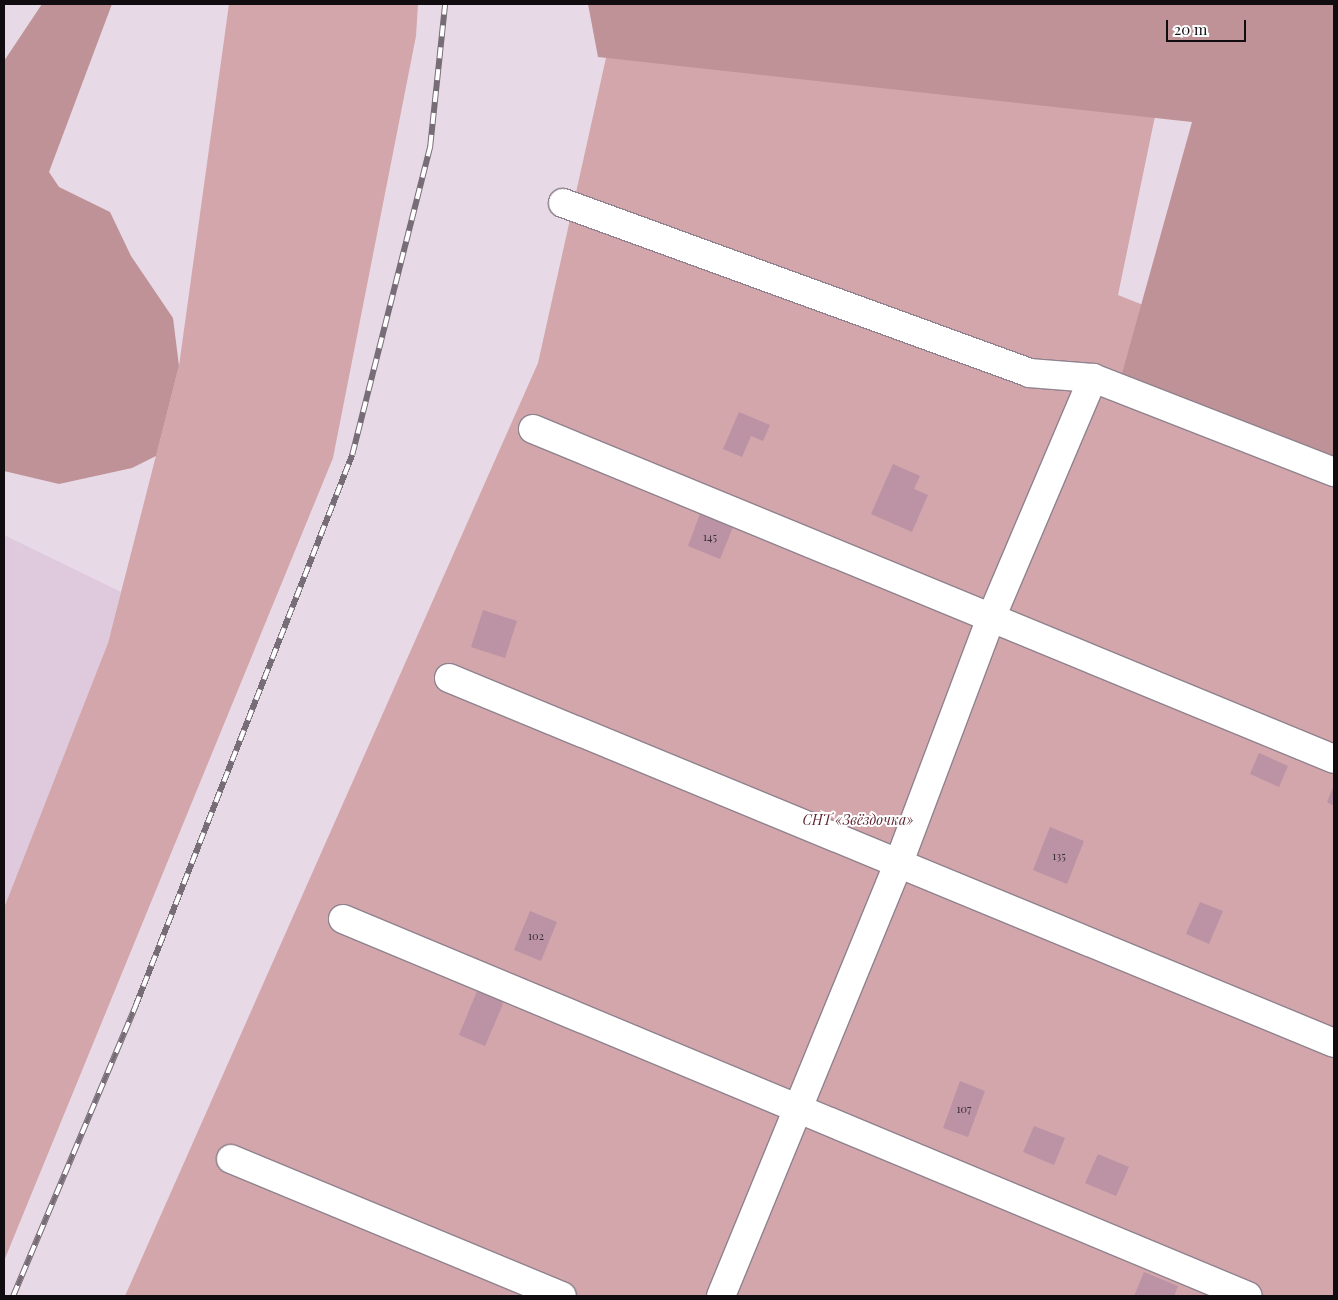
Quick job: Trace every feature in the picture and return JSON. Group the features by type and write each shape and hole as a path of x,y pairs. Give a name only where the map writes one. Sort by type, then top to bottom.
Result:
{"street":[{"path":"563,203 1029,373 1093,378 1334,472"},
{"path":"721,1296 898,865 991,618 1093,378"},
{"path":"532,429 1334,760"},
{"path":"450,678 1334,1044"},
{"path":"343,919 1248,1296"},
{"path":"231,1159 562,1296"}],"shaded area":[{"path":"42,4 112,4 49,172 59,187 110,212 131,256 173,318 179,366 156,456 132,468 59,484 4,471 4,61"},
{"path":"588,4 1334,4 1334,466 1118,388 1192,122 598,57"},
{"path":"4,535 121,592 108,643 4,908"}],"green space":[{"path":"229,4 418,4 416,36 333,458 4,1261 4,908 108,643 179,366"},
{"name":"СНТ «Звёздочка»","path":"618,4 1165,68 1118,295 1334,381 1334,1296 125,1296 538,363"}],"building":[{"path":"739,412 770,425 763,441 751,436 742,457 723,449"},
{"path":"893,464 920,476 914,489 928,495 912,532 871,514"},
{"path":"700,514 733,527 720,559 688,546"},
{"path":"483,610 517,621 505,658 471,647"},
{"path":"1259,753 1288,766 1279,787 1250,774"},
{"path":"1334,785 1334,806 1327,802"},
{"path":"1050,827 1084,841 1067,884 1033,870"},
{"path":"1200,902 1223,911 1209,944 1186,934"},
{"path":"530,911 557,922 541,961 514,950"},
{"path":"494,989 503,1004 485,1046 459,1035 477,991"},
{"path":"960,1081 985,1091 968,1137 943,1128"},
{"path":"1034,1126 1065,1138 1054,1165 1023,1152"},
{"path":"1098,1154 1129,1167 1116,1196 1085,1183"},
{"path":"1144,1272 1178,1286 1174,1296 1134,1296"}],"railway":[{"path":"13,1296 135,1007 352,455 430,146 445,4"}]}
